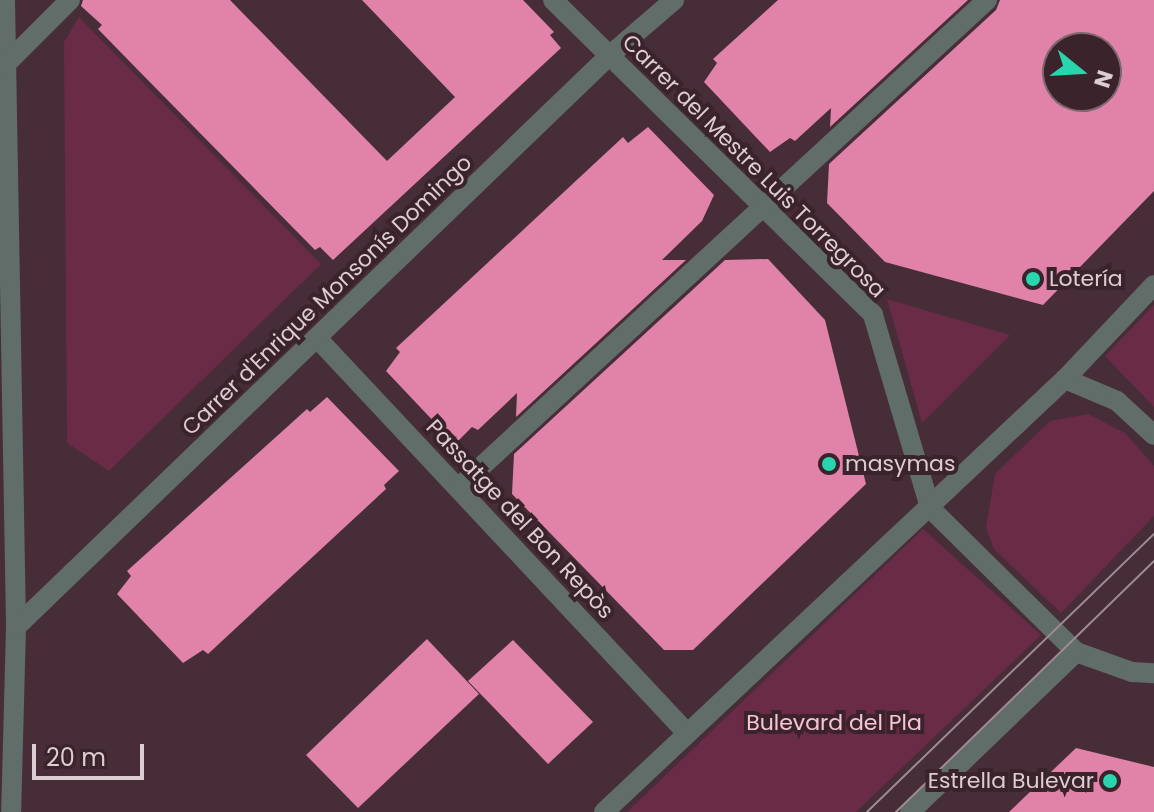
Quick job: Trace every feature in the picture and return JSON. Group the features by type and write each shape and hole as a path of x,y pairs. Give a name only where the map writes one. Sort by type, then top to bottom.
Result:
{"street":[{"path":"5,0 2,69 6,497 16,627 11,812"},
{"path":"2,69 70,0"},
{"name":"Carrer del Mestre Luis Torregrosa","path":"553,0 873,315 930,508 1076,652"},
{"name":"Carrer d'Enrique Monsonís Domingo","path":"16,627 609,56 674,0"},
{"path":"458,488 987,0"},
{"path":"604,812 1065,379 1154,285"},
{"name":"Passatge del Bon Repòs","path":"317,338 687,733"},
{"path":"1065,379 1117,401 1154,435"},
{"path":"910,812 1076,652 1132,672 1154,673"}],"green space":[{"path":"79,17 321,264 109,471 67,443 64,42"},
{"path":"887,299 1010,335 922,423"},
{"path":"1154,305 1154,407 1105,356"},
{"path":"1088,414 1125,433 1154,466 1154,516 1061,613 994,549 986,528 995,474 1050,421"},
{"name":"Bulevard del Pla","path":"923,529 1041,635 856,812 627,812"}],"building":[{"path":"83,0 230,0 387,161 455,97 362,0 523,0 554,32 550,35 561,48 333,260 320,247 315,250 98,29 102,25 81,6"},
{"path":"778,0 968,0 830,127 831,108 795,141 790,138 770,152 704,82 717,63 713,59"},
{"path":"1000,0 1154,0 1154,191 1043,305 885,262 827,203 829,164 996,10"},
{"path":"648,127 714,195 702,221 662,260 686,260 516,417 517,393 478,430 472,427 455,444 386,371 400,352 396,348 623,137 628,143"},
{"path":"768,259 825,320 866,484 693,650 664,650 512,494 514,454 725,260"},
{"path":"327,397 399,471 384,485 386,489 208,654 203,650 183,663 117,594 131,576 127,571 307,409 310,412"},
{"path":"427,639 479,694 358,808 306,755"},
{"path":"513,640 593,722 548,764 468,681"},
{"path":"1076,748 1154,767 1154,812 1009,812"}],"tram line":[{"path":"867,812 1154,534"},
{"path":"896,812 1154,561"}],"place":[{"name":"Lotería","path":"1033,279"},
{"name":"masymas","path":"829,464"},
{"name":"Estrella Bulevar","path":"1110,781"}]}
